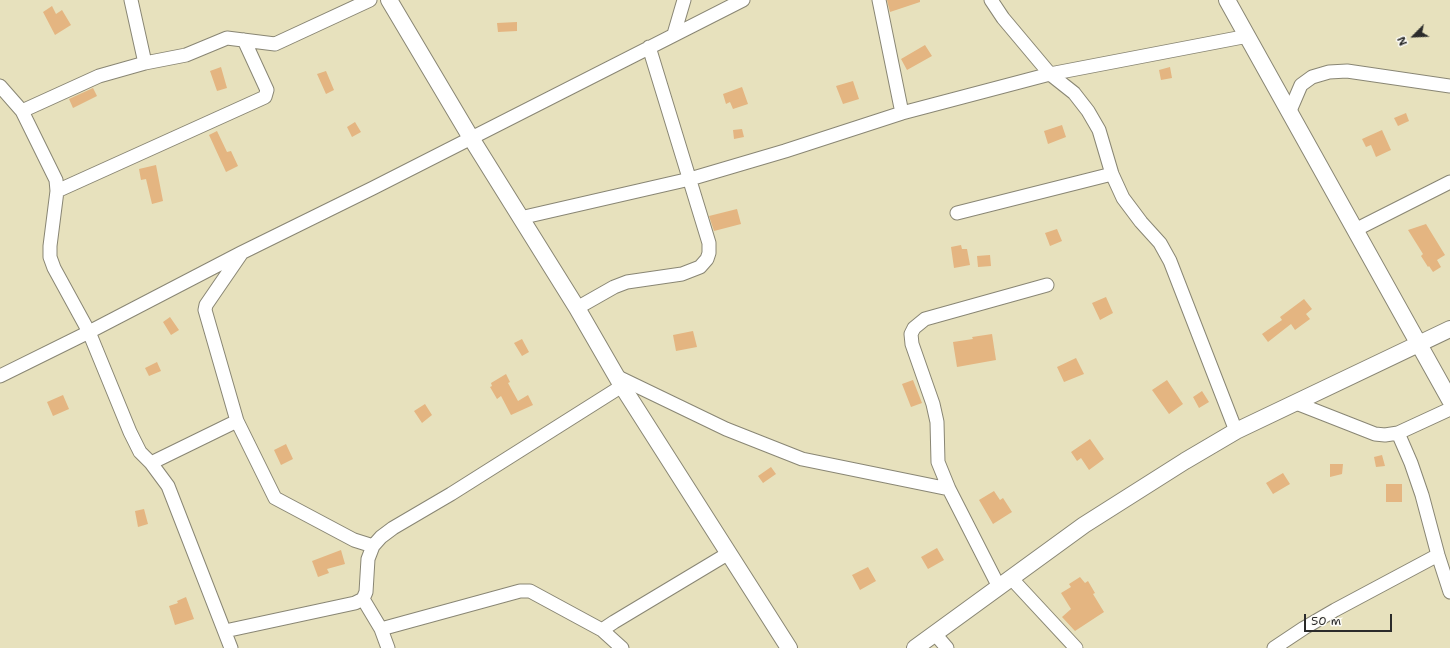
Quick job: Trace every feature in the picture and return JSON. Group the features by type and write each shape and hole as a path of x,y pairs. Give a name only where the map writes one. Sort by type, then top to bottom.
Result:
{"street":[{"path":"131,0 145,63"},
{"path":"22,111 99,76 145,63 186,55 227,38 275,44 370,0"},
{"path":"389,0 471,138 577,308 619,381 789,648"},
{"path":"674,34 684,0"},
{"path":"0,376 743,0"},
{"path":"879,0 902,113"},
{"path":"991,0 1003,18 1050,74 1074,93 1088,111 1099,130 1112,174 1123,198 1141,222 1160,243 1170,261 1236,431"},
{"path":"1227,0 1450,400"},
{"path":"520,218 690,179 784,151 902,113 1050,74 1248,36"},
{"path":"57,191 265,97 267,90 244,40"},
{"path":"577,308 621,284 682,274 700,267 704,263 709,253 709,243 649,47"},
{"path":"1289,113 1301,86 1312,77 1329,72 1347,70 1450,86"},
{"path":"0,86 22,111 56,180 57,191 50,246 50,257 54,268 89,332 130,432 140,452 152,463 168,486 231,648"},
{"path":"956,213 1112,174"},
{"path":"1355,230 1450,182"},
{"path":"241,253 206,305 205,310 237,421 275,498 354,540 373,546"},
{"path":"1047,286 925,320 914,328 911,334 912,344 933,404 937,422 938,462 949,489 1005,583 1076,648"},
{"path":"915,648 1084,525 1185,461 1236,431 1450,329"},
{"path":"619,381 726,429 802,459 949,489"},
{"path":"225,630 355,603 363,599 366,592 368,559 373,546 381,537 392,528 451,494 619,381"},
{"path":"1296,403 1375,434 1385,435 1398,433 1450,409"},
{"path":"152,463 237,421"},
{"path":"1398,433 1411,463 1422,495 1438,555 1450,592"},
{"path":"602,630 729,554"},
{"path":"1274,648 1335,610 1438,555"},
{"path":"381,629 520,591 530,591 602,630 622,648"},
{"path":"363,599 381,629 388,648"},
{"path":"935,634 947,648"}],"building":[{"path":"887,0 920,0 920,2 890,12"},
{"path":"52,6 56,14 62,10 71,25 55,35 43,12"},
{"path":"517,22 517,31 498,32 497,23"},
{"path":"925,45 932,56 907,70 901,59"},
{"path":"221,67 227,88 217,91 210,71"},
{"path":"1170,67 1172,78 1161,80 1159,70"},
{"path":"326,71 334,90 326,94 317,74"},
{"path":"853,81 859,99 843,104 836,86"},
{"path":"742,87 748,104 733,109 730,102 726,104 723,94"},
{"path":"93,88 97,96 73,108 69,99"},
{"path":"1406,113 1409,121 1398,126 1394,118"},
{"path":"355,122 361,132 352,137 347,127"},
{"path":"1062,125 1066,137 1048,144 1044,131"},
{"path":"742,129 744,137 734,139 733,130"},
{"path":"1382,130 1391,150 1376,157 1371,145 1366,147 1362,139"},
{"path":"217,131 227,152 231,151 238,166 226,172 209,135"},
{"path":"156,165 163,201 152,204 146,179 141,180 139,169"},
{"path":"737,209 741,224 714,231 709,216"},
{"path":"1426,224 1445,255 1437,260 1441,267 1433,272 1421,256 1423,254 1408,230"},
{"path":"1057,229 1062,241 1050,246 1045,233"},
{"path":"961,245 962,249 967,249 970,265 954,268 951,247"},
{"path":"990,255 991,266 978,267 977,256"},
{"path":"1106,297 1113,313 1100,320 1092,303"},
{"path":"1304,299 1312,309 1306,314 1310,319 1295,330 1291,324 1268,342 1262,334 1282,320 1280,317"},
{"path":"170,317 179,330 171,335 163,322"},
{"path":"693,331 697,347 676,351 673,335"},
{"path":"992,334 996,360 957,367 953,342"},
{"path":"522,339 529,352 522,356 514,343"},
{"path":"1076,358 1084,374 1064,382 1057,367"},
{"path":"157,362 161,371 149,376 145,368"},
{"path":"506,374 510,382 508,383 518,401 528,395 533,405 511,415 501,396 497,399 490,387 492,386 491,383"},
{"path":"913,380 922,403 911,407 902,384"},
{"path":"1167,380 1183,404 1169,414 1152,390"},
{"path":"1202,391 1209,402 1199,408 1193,397"},
{"path":"63,395 69,409 53,416 47,402"},
{"path":"425,404 432,415 422,423 414,411"},
{"path":"1090,439 1104,459 1089,470 1081,458 1077,461 1071,452"},
{"path":"286,444 293,459 281,465 274,450"},
{"path":"1382,455 1385,466 1376,467 1374,457"},
{"path":"1330,464 1343,464 1342,474 1330,477"},
{"path":"771,467 776,474 763,483 758,476"},
{"path":"1283,473 1290,484 1273,494 1266,483"},
{"path":"1386,484 1402,484 1402,502 1386,502"},
{"path":"994,491 1000,500 1003,498 1012,512 993,524 979,500"},
{"path":"144,509 148,524 138,527 135,511"},
{"path":"937,548 944,560 928,569 921,557"},
{"path":"341,550 345,564 327,569 329,573 318,577 312,561"},
{"path":"868,567 876,581 860,590 852,575"},
{"path":"1080,577 1085,583 1088,581 1095,593 1093,594 1104,612 1075,631 1062,617 1071,609 1061,593 1071,587 1069,584"},
{"path":"186,597 194,619 175,625 169,606 178,603 177,601"}]}
